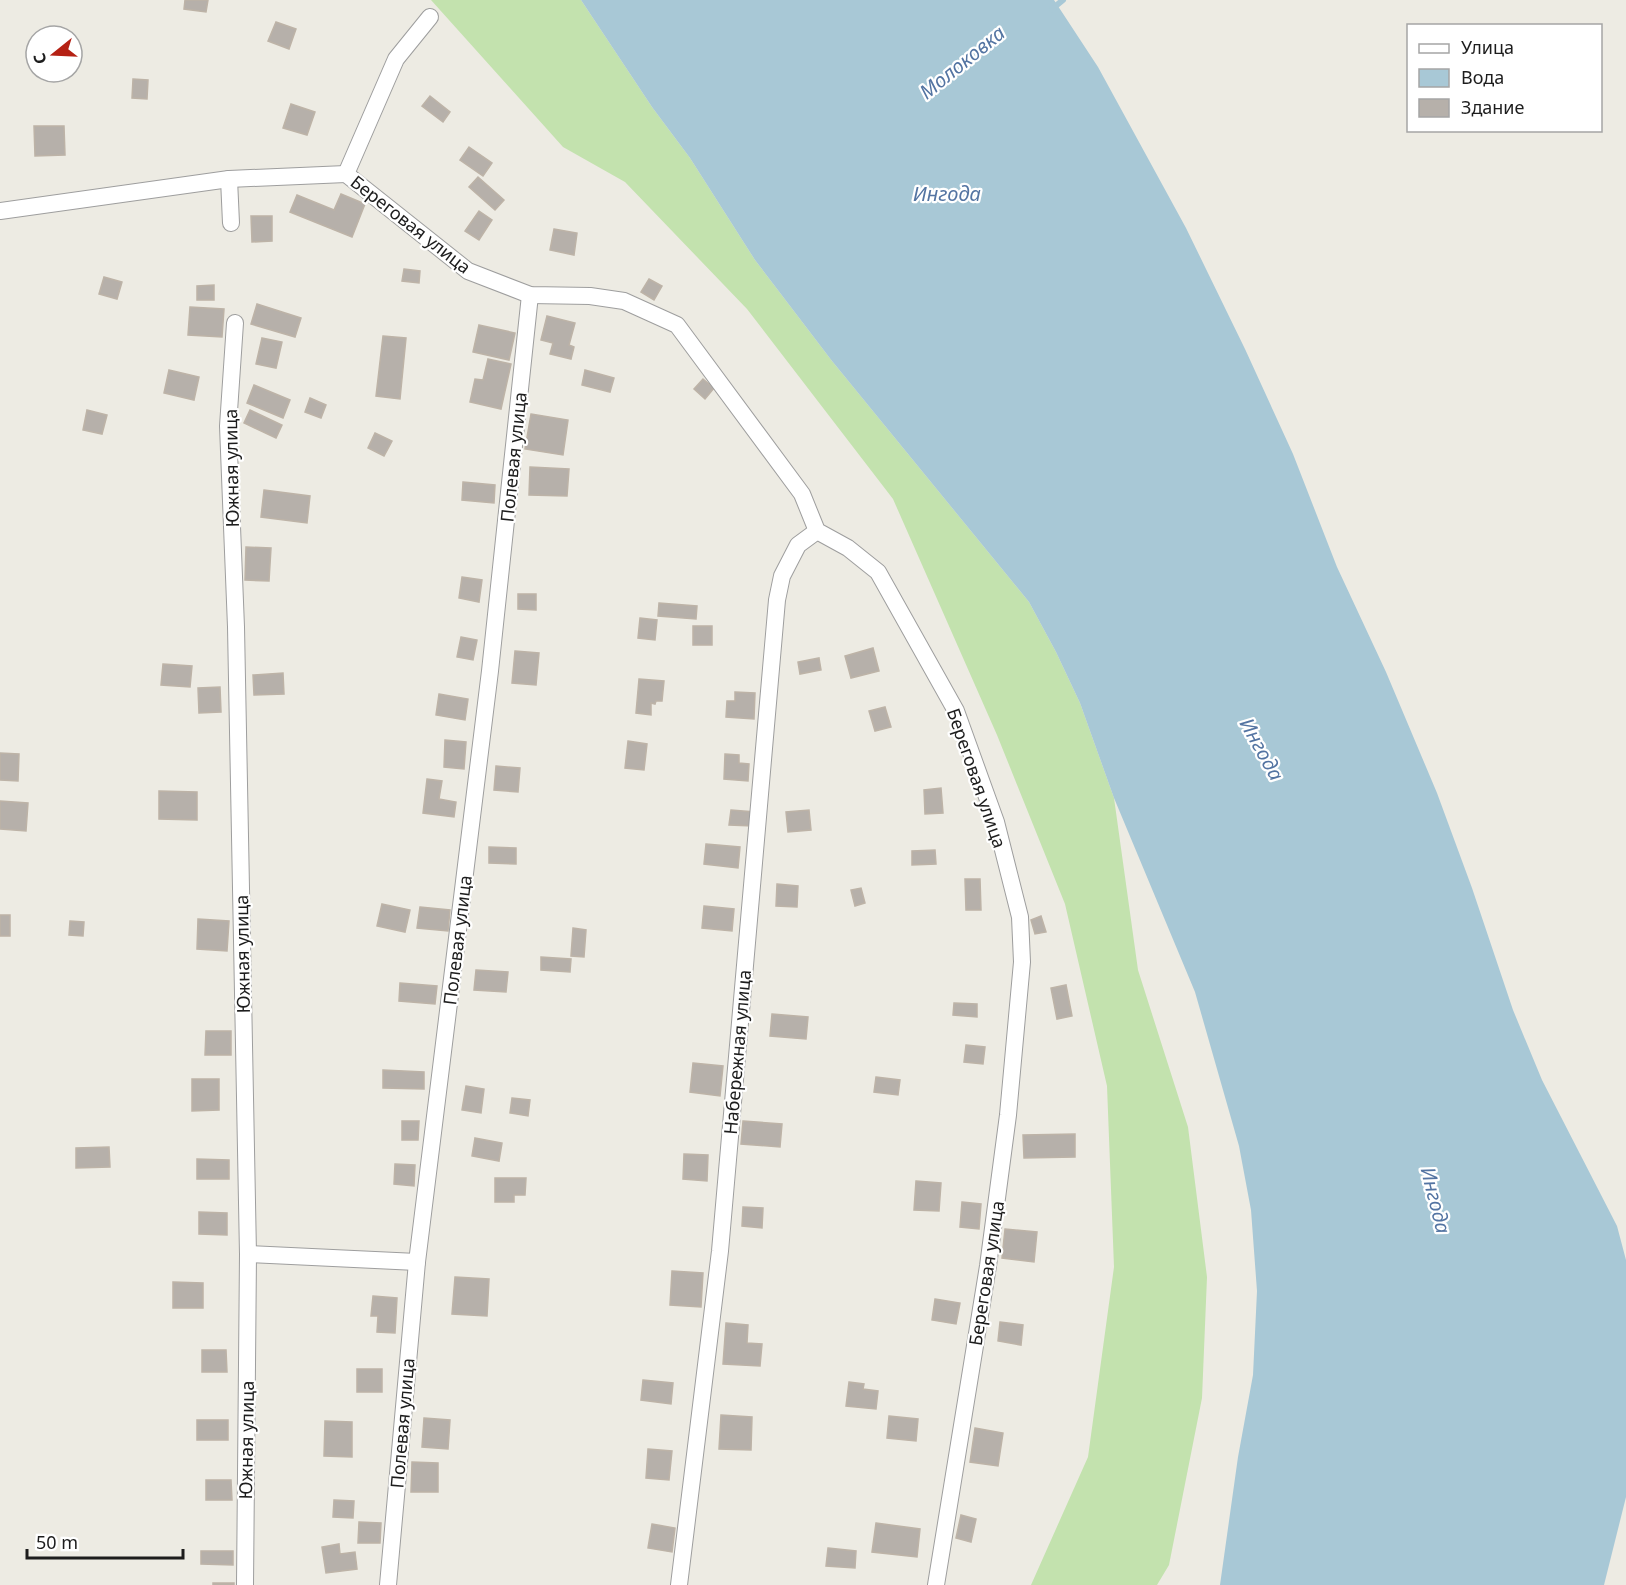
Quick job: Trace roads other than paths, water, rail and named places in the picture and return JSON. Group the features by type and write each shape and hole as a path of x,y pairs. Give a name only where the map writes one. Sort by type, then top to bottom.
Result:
{"street":[{"path":"0,211 229,179 346,174 396,59 430,17"},
{"name":"Береговая улица","path":"346,174 468,271 530,295 590,296 624,301 677,325 802,494 817,531 848,548 878,572 956,711 996,822 1020,917 1022,962 1008,1115 988,1266 936,1585"},
{"path":"229,179 231,223"},
{"name":"Полевая улица","path":"388,1585 417,1262 490,671 530,295"},
{"name":"Южная улица","path":"235,322 228,426 236,639 248,1254 244,1585"},
{"name":"Набережная улица","path":"679,1585 720,1251 777,600 783,576 798,545 817,531"},
{"path":"248,1254 417,1262"}],"water":[{"name":"Ингода","path":"581,0 1054,0 1098,67 1186,228 1293,454 1337,567 1386,672 1437,793 1513,1010 1542,1080 1617,1226 1626,1260 1626,1497 1604,1585 1220,1585 1238,1457 1253,1375 1257,1291 1251,1210 1239,1146 1195,992 1114,798 1080,703 1029,602 832,361 755,260 690,158 652,107"}],"waterway":[{"name":"Молоковка","path":"1052,9 1063,0"}]}
